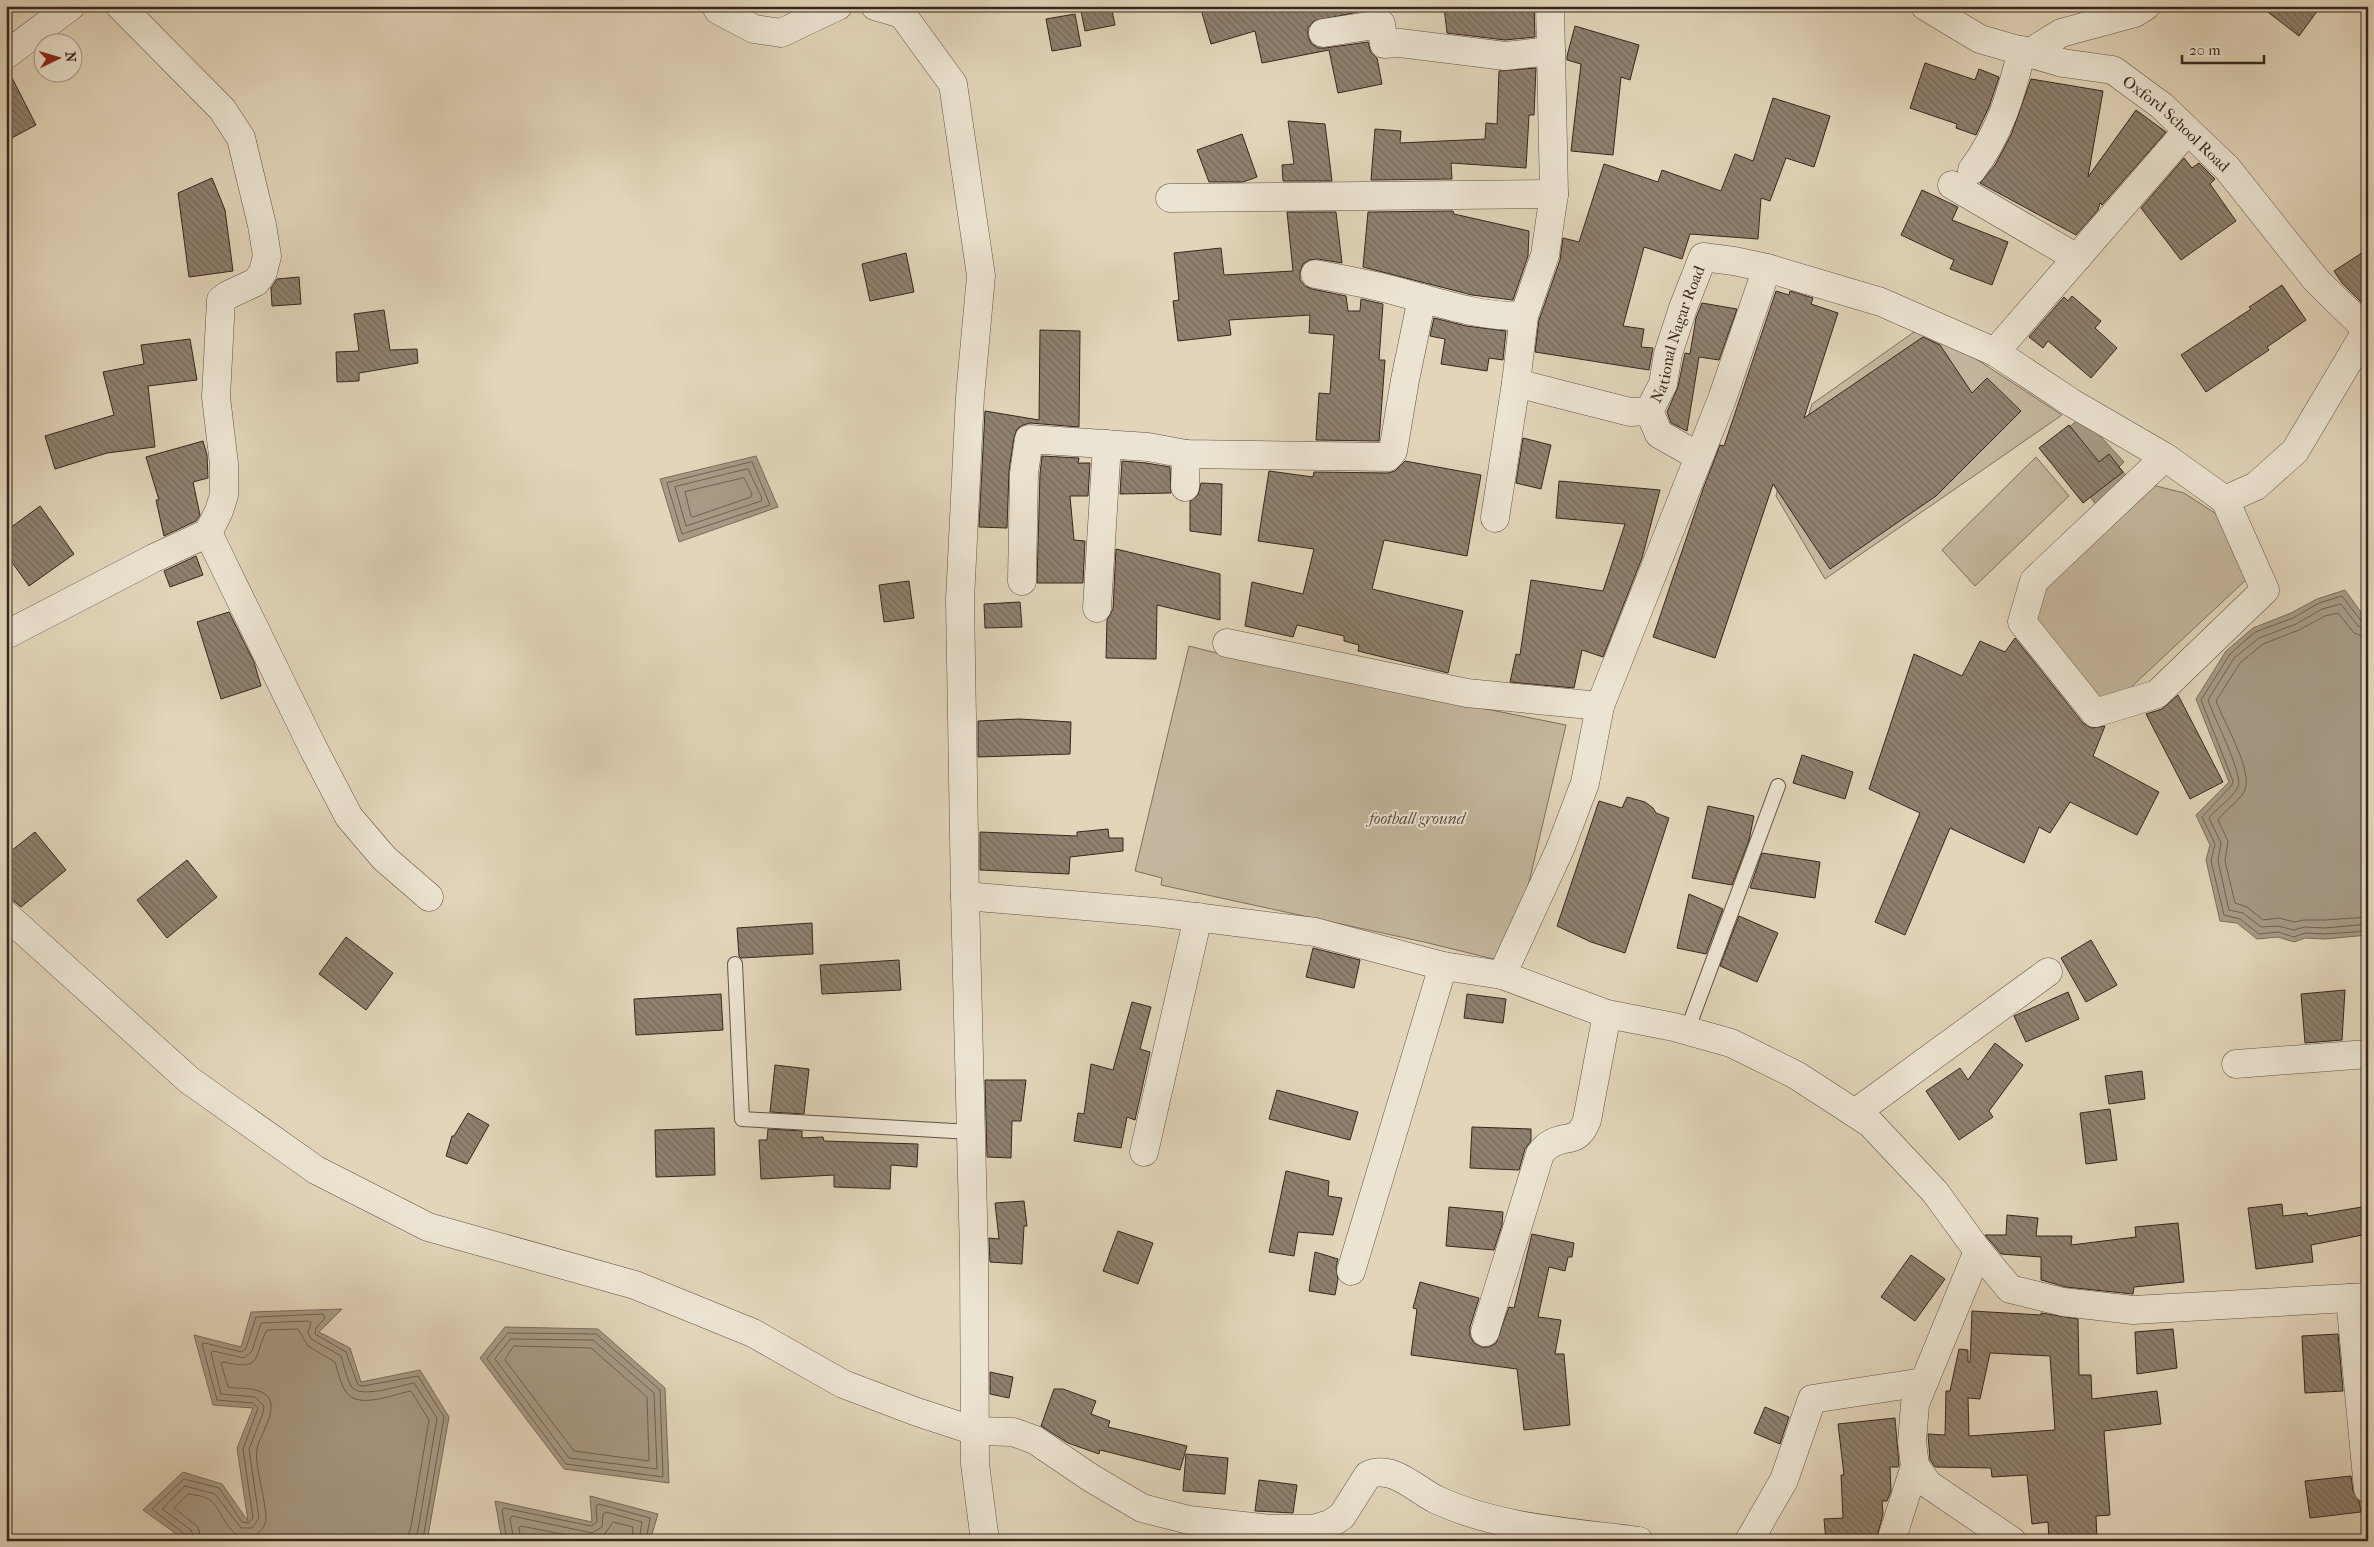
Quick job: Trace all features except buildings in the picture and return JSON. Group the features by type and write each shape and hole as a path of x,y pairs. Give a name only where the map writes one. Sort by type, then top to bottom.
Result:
{"street":[{"path":"6,55 71,6"},
{"path":"6,636 82,594 208,533 219,511 224,495 224,464 216,397 221,300 256,282 263,272 267,256 262,225 241,138 222,109 120,6"},
{"path":"716,6 718,10 754,30 781,33 838,6"},
{"path":"875,6 902,14 953,84 981,276 970,396 960,600 974,1255 975,1464 985,1541"},
{"path":"1495,518 1516,383 1524,316 1545,255 1554,194 1550,6"},
{"name":"Oxford School Road","path":"1925,6 1980,39 2063,63 2113,70 2162,106 2227,168 2316,280 2367,331"},
{"path":"2077,258 1962,178 1988,150 2010,100 2025,51 2061,33 2135,13 2146,6"},
{"path":"1323,33 1381,24 1384,44 1400,43 1505,56 1551,51"},
{"path":"1995,352 2187,131"},
{"path":"1170,198 1554,194"},
{"name":"National Nagar Road","path":"1516,383 1630,412 1649,411 1663,384 1668,354 1683,308 1704,257 1767,268 1881,302 1995,352 2072,403 2165,457 2225,500"},
{"path":"1502,975 1560,849 1585,783 1600,706 1698,456 1722,400 1767,268"},
{"path":"1315,274 1380,286 1469,310 1506,317 1524,316"},
{"path":"1022,581 1024,473 1029,439 1148,447 1186,454 1388,457 1393,451 1422,298"},
{"path":"2165,457 2034,581 2022,622 2095,713 2157,694 2265,590 2225,500 2256,486 2295,451 2367,331"},
{"path":"1649,411 1659,434 1698,456"},
{"path":"1097,608 1107,444"},
{"path":"1185,487 1186,454"},
{"path":"208,533 313,748 349,817 384,858 429,897"},
{"path":"1227,643 1467,693 1600,706"},
{"path":"965,896 1198,917 1314,932 1443,966 1502,975 1607,1014 1688,1031 1731,1043 1796,1075 1870,1123 1935,1192 1978,1251 2010,1289 2081,1304 2133,1310 2359,1298 2368,1490"},
{"path":"6,915 189,1080 316,1170 428,1227 635,1285 753,1333 843,1384 917,1412 975,1431 1013,1432 1035,1440 1091,1478 1142,1508 1189,1520 1271,1529 1314,1529 1330,1524 1342,1516 1368,1475 1381,1472 1400,1478 1437,1500 1489,1519 1640,1541"},
{"path":"1144,1152 1198,917"},
{"path":"1351,1271 1443,966"},
{"path":"1855,1113 2048,972"},
{"path":"1485,1332 1540,1154 1549,1144 1576,1137 1583,1131 1607,1014"},
{"path":"2236,1064 2368,1054"},
{"path":"1890,1541 1914,1466 1912,1442 1915,1404 1978,1251"},
{"path":"1749,1541 1784,1480 1812,1399 1924,1382"},
{"path":"1914,1466 1928,1484 2012,1541"}],"lane":[{"path":"1688,1031 1778,786"},
{"path":"735,964 742,1120 971,1132"}],"green space":[{"path":"1924,325 2062,415 1825,579 1776,496 1783,467 1802,435 1812,404"},
{"path":"2036,457 2069,496 1975,586 1942,550"},
{"path":"2148,484 2184,493 2215,513 2237,542 2249,577 2113,704 2080,690 2053,665 2029,597"},
{"name":"football ground","path":"1189,646 1256,663 1566,725 1510,963 1424,942 1161,885 1162,878 1135,871"}],"water":[{"path":"2082,416 2124,462 2119,467 2131,481 2098,507 2053,450 2051,443"},
{"path":"756,456 778,507 679,542 660,479"},
{"path":"2345,590 2368,622 2368,935 2325,939 2305,938 2294,942 2278,937 2257,939 2237,923 2220,921 2206,860 2210,845 2196,815 2229,782 2196,699 2226,651 2253,628 2291,613 2317,599"},
{"path":"342,1309 319,1332 350,1348 361,1382 420,1370 449,1417 428,1536 423,1541 186,1541 143,1510 183,1472 222,1484 248,1521 237,1448 253,1408 213,1405 194,1335 241,1347 251,1312"},
{"path":"505,1327 598,1329 665,1388 669,1483 564,1469 480,1358"},
{"path":"590,1496 658,1514 650,1541 502,1541 495,1501 592,1522"}]}
